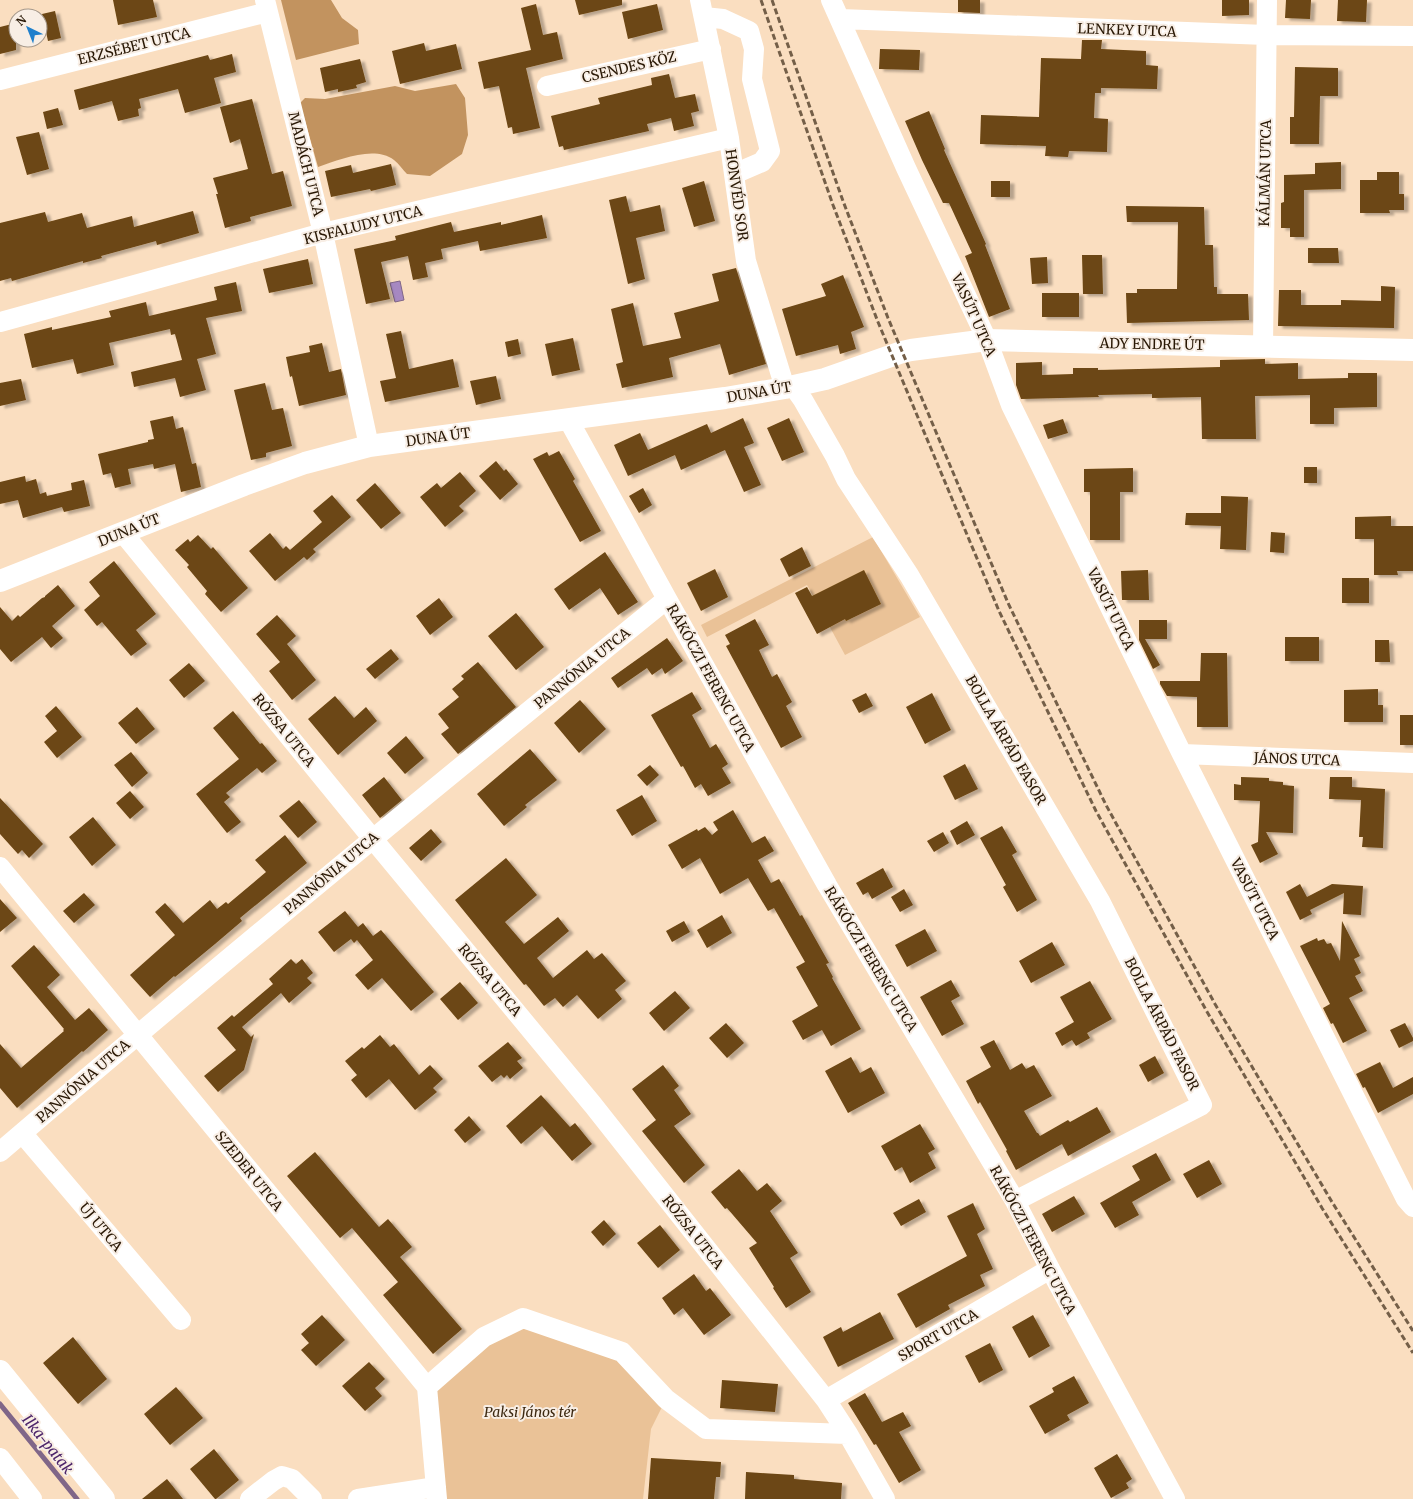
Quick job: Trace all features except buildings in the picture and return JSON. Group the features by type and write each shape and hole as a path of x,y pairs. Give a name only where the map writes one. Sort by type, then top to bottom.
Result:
{"street":[{"name":"VASÚT UTCA","path":"831,0 906,168 987,340 1011,405 1182,754 1411,1201"},
{"name":"KÁLMÁN UTCA","path":"1263,347 1267,0"},
{"name":"ERZSÉBET UTCA","path":"0,80 266,6"},
{"name":"MADÁCH UTCA","path":"266,6 323,233 369,446"},
{"name":"HONVÉD SOR","path":"702,8 729,138 746,261 789,387"},
{"path":"702,8 749,31 754,49 752,79 770,151 762,162 734,174"},
{"name":"LENKEY UTCA","path":"840,19 1266,34 1413,36"},
{"name":"CSENDES KÖZ","path":"547,86 711,49"},
{"name":"KISFALUDY UTCA","path":"0,322 323,233 729,138"},
{"name":"ADY ENDRE ÚT","path":"892,355 911,350 987,340 1413,350"},
{"name":"DUNA ÚT","path":"0,581 244,484 305,463 369,446 726,398 825,379 892,355"},
{"name":"BOLLA ÁRPÁD FASOR","path":"789,387 803,400 835,456 846,479 909,575 1100,901 1202,1105 1015,1201"},
{"name":"RÁKÓCZI FERENC UTCA","path":"568,419 827,885 1015,1201 1050,1270 1175,1499"},
{"name":"RÓZSA UTCA","path":"123,533 372,838 593,1105 826,1400 848,1434 885,1499"},
{"name":"PANNÓNIA UTCA","path":"0,1152 137,1034 372,838 667,599"},
{"name":"JÁNOS UTCA","path":"1182,754 1413,763"},
{"name":"SZEDER UTCA","path":"0,867 427,1387"},
{"name":"ÚJ UTCA","path":"22,1133 181,1320"},
{"name":"SPORT UTCA","path":"826,1400 1050,1270"},
{"path":"358,1499 436,1493 427,1387 484,1337 523,1318 622,1352 666,1399 706,1429 848,1434"},
{"path":"0,1371 104,1499"},
{"path":"0,1458 32,1499"},
{"path":"250,1499 282,1476 292,1479 312,1499"}],"green space":[{"path":"873,537 920,617 845,655 807,585 707,637 701,625"},
{"name":"Paksi János tér","path":"523,1318 622,1352 666,1399 651,1429 643,1499 437,1499 427,1387"}],"shaded area":[{"path":"281,0 331,0 342,18 358,30 359,44 296,60"},
{"path":"456,84 465,98 468,135 462,154 430,176 407,174 394,160 377,154 356,155 318,167 300,103 305,98 325,99 395,86 415,91"},
{"path":"400,281 404,300 395,302 390,283"}],"waterway":[{"name":"Ilka-patak","path":"0,1404 77,1499"}],"railway":[{"path":"761,0 833,205 878,322 999,611 1096,811 1206,1010 1322,1208 1413,1353"},
{"path":"772,0 843,201 888,318 1008,603 1106,805 1215,1004 1332,1202 1413,1331"}]}
